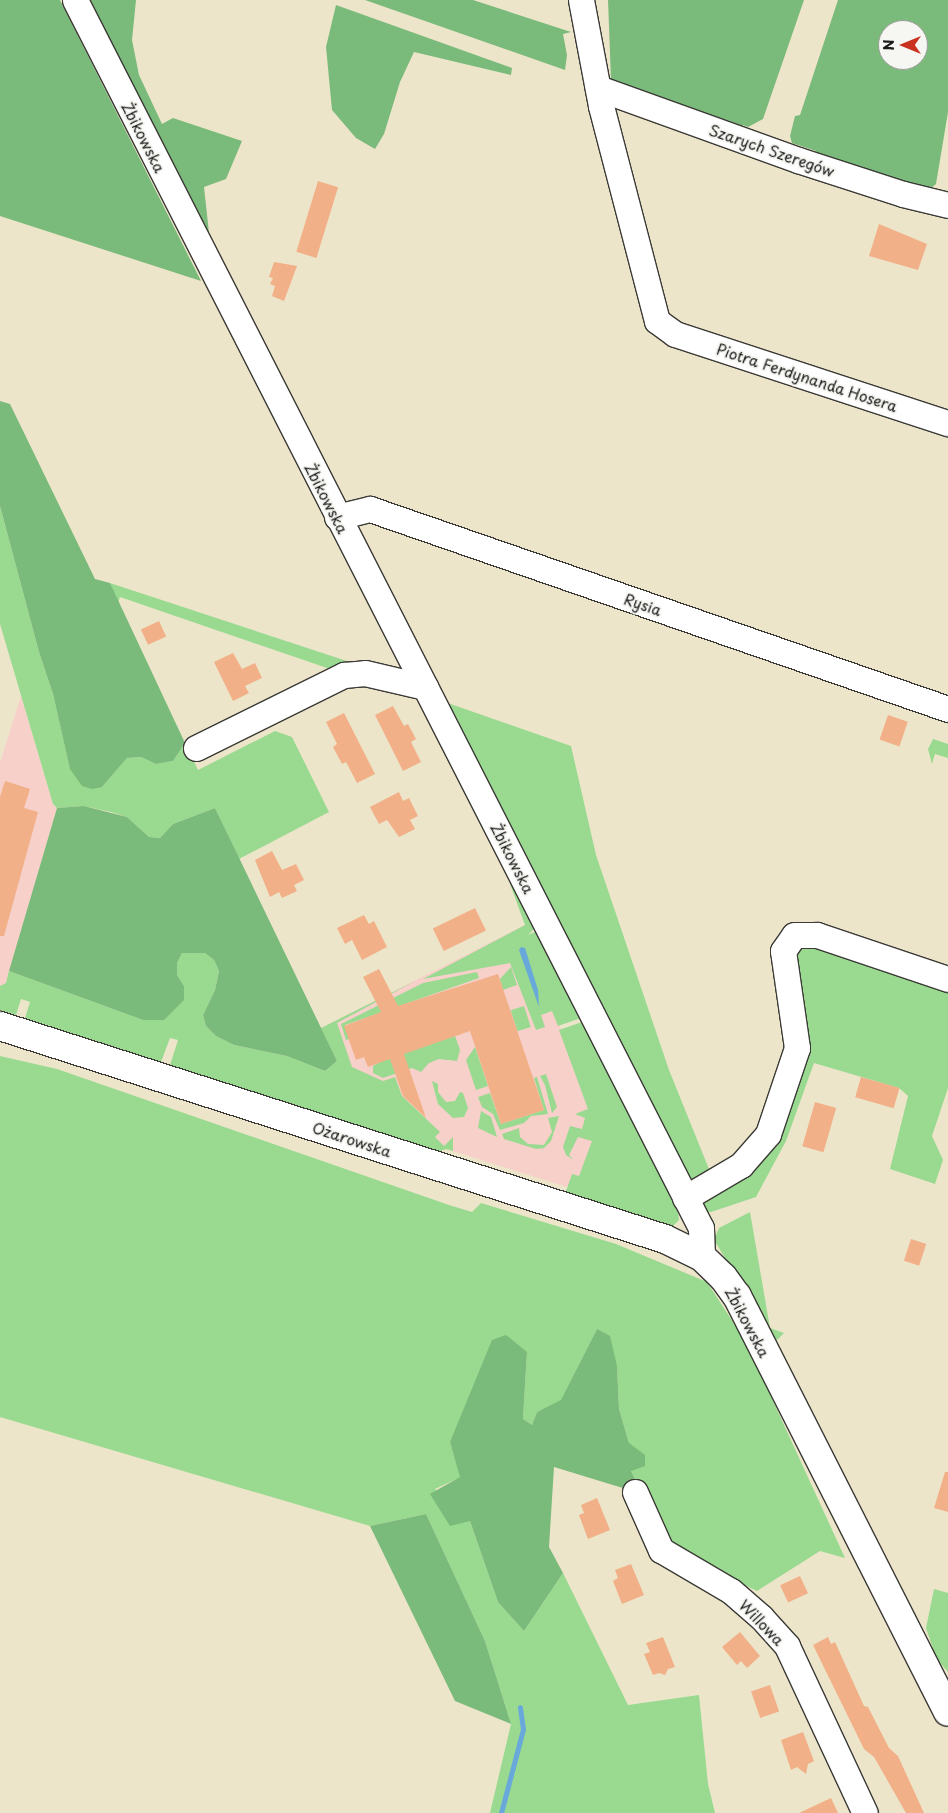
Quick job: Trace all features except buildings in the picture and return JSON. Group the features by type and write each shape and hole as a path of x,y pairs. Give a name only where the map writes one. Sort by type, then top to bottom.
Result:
{"main road":[{"name":"Ożarowska","path":"0,1026 665,1239 702,1257"},
{"name":"Żbikowska","path":"702,1257 723,1276 737,1296 948,1712"}],"street":[{"name":"Żbikowska","path":"75,0 700,1228 702,1257"},
{"path":"580,0 598,88"},
{"name":"Szarych Szeregów","path":"598,88 791,157 903,194 948,205"},
{"name":"Piotra Ferdynanda Hosera","path":"598,88 651,308 657,321 666,329 948,422"},
{"name":"Rysia","path":"337,517 363,508 376,511 948,709"},
{"path":"365,673 383,663 402,642"},
{"path":"196,748 344,675 365,673 425,688"},
{"path":"685,1198 741,1165 768,1134 798,1048 782,951 794,936 817,935 948,978"},
{"name":"Willowa","path":"635,1492 660,1550 731,1591 761,1617 787,1646 866,1813"}],"shaded area":[{"path":"21,696 53,804 57,808 6,983 0,986 0,763"},
{"path":"525,925 596,1131 594,1170 567,1187 446,1149 337,1061 321,1028"}],"green space":[{"path":"0,0 60,0 201,281 0,216"},
{"path":"88,0 136,0 132,40 139,75 162,124 173,118 242,141 226,179 204,187 210,242"},
{"path":"365,0 473,0 571,32 563,34 567,55 565,70"},
{"path":"608,0 804,0 763,119 748,127 743,125 741,129 611,80"},
{"path":"838,0 948,0 948,112 936,184 926,192 815,154 816,151 792,143 790,136 795,116 800,115"},
{"path":"336,5 512,68 511,75 414,52 400,82 384,134 375,149 356,138 332,110 326,47"},
{"path":"0,401 10,404 95,579 110,583 185,743 173,761 156,764 141,757 127,758 102,787 92,789 82,786 70,769 53,694 39,652 0,506"},
{"path":"0,506 39,652 53,694 70,768 102,787 127,758 141,757 156,764 173,761 185,743 198,770 275,731 292,737 329,812 239,859 215,808 173,824 160,838 149,837 127,817 111,812 84,806 57,808 53,804 0,624"},
{"path":"110,583 353,663 330,669 120,597 118,603"},
{"path":"445,702 571,746 596,855 669,1070 711,1174 701,1179 689,1179"},
{"path":"933,739 948,744 948,758 935,754 932,764 928,749"},
{"path":"84,806 127,817 149,837 160,838 173,824 215,808 337,1061 325,1071 287,1056 234,1045 216,1036 206,1026 203,1015 215,990 219,971 214,960 205,953 182,953 177,963 177,975 184,986 184,1000 164,1020 143,1020 9,971 57,808"},
{"path":"510,884 517,888 538,925 528,935 539,930 584,1017 558,1026 552,1011 541,1015 545,1027 536,1030 510,963 423,979 525,925"},
{"path":"805,941 948,984 948,1088 932,1136 943,1160 935,1184 890,1169 908,1096 899,1088 814,1063 786,1141 756,1197 711,1212 703,1211 700,1208 703,1195 780,1121 789,962"},
{"path":"192,951 205,953 214,960 219,971 215,990 203,1015 206,1026 216,1036 234,1045 287,1056 325,1071 337,1061 321,1028 417,980 337,1023 352,1067 383,1081 395,1077 402,1096 440,1132 435,1137 444,1146 453,1137 453,1151 446,1149 438,1152 170,1065 178,1040 170,1038 161,1062 25,1018 30,1002 21,999 16,1015 0,1010 0,986 6,983 9,971 143,1020 184,986 177,975 177,963 182,953"},
{"path":"511,967 517,985 503,990 500,979"},
{"path":"477,972 479,978 345,1025 349,1039 346,1040 341,1024 423,983"},
{"path":"524,1006 531,1027 517,1031 511,1010"},
{"path":"585,1021 677,1204 679,1220 672,1227 662,1227 564,1197 572,1174 579,1176 592,1141 578,1137 569,1155 574,1160 566,1155 563,1147 570,1126 582,1129 585,1118 575,1114 588,1109 559,1030"},
{"path":"455,1036 460,1050 457,1061 439,1059 429,1063 421,1072 412,1068 383,1078 373,1073 373,1066 384,1060"},
{"path":"475,1047 488,1086 476,1090 466,1060"},
{"path":"0,1056 57,1069 449,1205 472,1212 481,1203 616,1244 707,1282 746,1342 845,1558 820,1551 757,1591 669,1549 631,1471 629,1443 619,1409 617,1366 597,1329 561,1401 537,1412 532,1425 523,1419 527,1352 450,1442 461,1477 435,1489 470,1521 498,1602 524,1631 563,1573 628,1705 699,1695 708,1784 715,1813 490,1813 511,1724 485,1641 426,1514 370,1526 0,1417"},
{"path":"546,1074 557,1107 552,1113 545,1085 540,1076"},
{"path":"537,1077 548,1114 531,1116 524,1123 500,1130 493,1114 482,1107 478,1097 490,1093 501,1124 544,1110 534,1078"},
{"path":"432,1081 438,1084 438,1092 446,1102 455,1101 460,1092 463,1093 468,1108 464,1117 453,1118 438,1104"},
{"path":"481,1111 491,1117 497,1137 478,1128"},
{"path":"559,1116 551,1141 544,1148 536,1149 504,1139 502,1134 519,1128 520,1137 528,1144 544,1145 552,1132 548,1118"},
{"path":"750,1212 770,1328 784,1333 772,1345 746,1292 714,1240 719,1228"},
{"path":"597,1329 610,1336 617,1366 619,1409 629,1443 645,1455 645,1466 631,1471 637,1483 626,1489 554,1467 549,1547 563,1573 524,1631 498,1602 470,1521 450,1526 430,1494 460,1477 450,1442 492,1340 506,1335 527,1352 523,1419 532,1425 537,1412 561,1400"},
{"path":"426,1514 485,1641 511,1724 455,1701 370,1526"},
{"path":"934,1589 948,1593 948,1672 936,1658 926,1628"}],"water":[{"path":"521,947 525,948 538,990 539,1007 519,950"}],"waterway":[{"path":"501,1813 523,1729 520,1707"}]}
